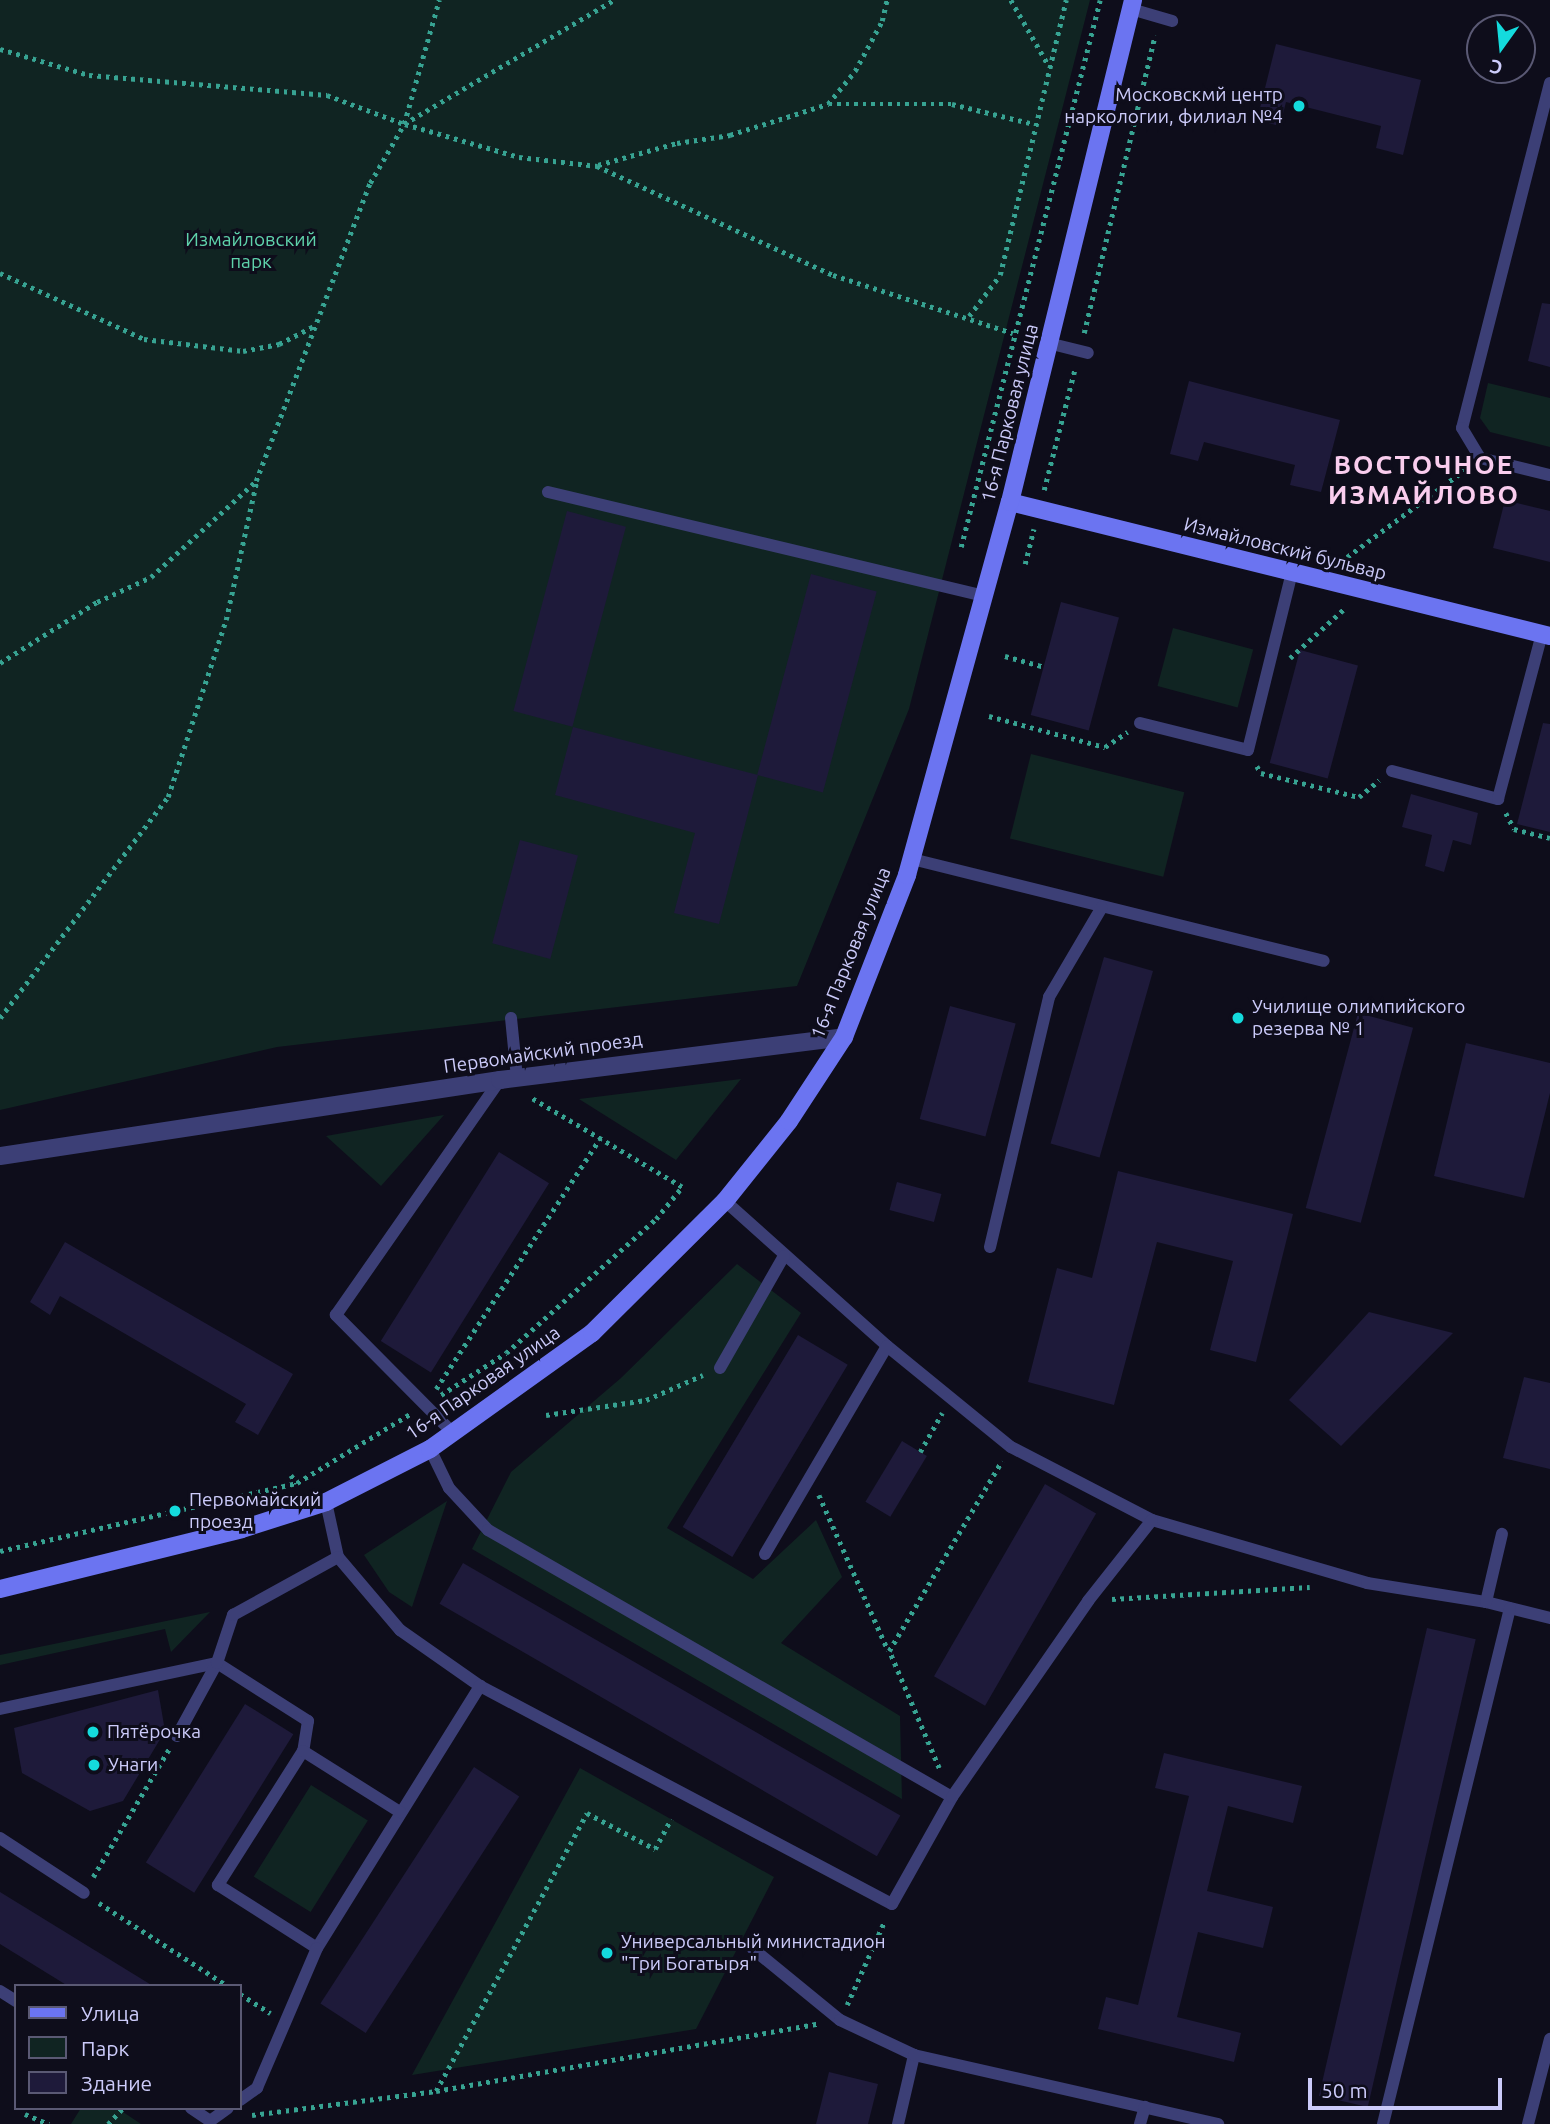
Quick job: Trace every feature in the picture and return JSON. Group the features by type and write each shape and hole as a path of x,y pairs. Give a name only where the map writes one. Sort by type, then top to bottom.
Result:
{"main road":[{"name":"16-я Парковая улица","path":"0,1589 242,1529 326,1502 430,1449 592,1333 725,1201 789,1121 844,1037 912,859 1010,502 1132,4"},
{"name":"Измайловский бульвар","path":"1010,502 1546,635"}],"street":[{"name":"Первомайский проезд","path":"0,1156 508,1079 844,1037"}],"lane":[{"path":"1132,4 1166,20"},
{"path":"1550,83 1462,428 1480,458 1550,475"},
{"path":"1048,343 1084,352"},
{"path":"548,492 985,596"},
{"path":"1140,723 1248,750 1292,572"},
{"path":"1392,771 1498,799 1546,635"},
{"path":"912,859 1324,961"},
{"path":"990,1247 1049,997 1102,907"},
{"path":"454,1434 336,1315 508,1079 511,1018"},
{"path":"725,1201 887,1346 1011,1447 1152,1520 1367,1583 1486,1602 1550,1618"},
{"path":"720,1367 785,1256"},
{"path":"765,1554 887,1346"},
{"path":"430,1449 449,1488 488,1530 952,1797"},
{"path":"326,1502 338,1557 400,1630 480,1686 892,1904 952,1797 1088,1601 1152,1520"},
{"path":"1486,1602 1502,1534"},
{"path":"177,1735 217,1663 233,1615 338,1557"},
{"path":"1382,2124 1510,1608"},
{"path":"0,1709 217,1663 308,1721 303,1751 218,1885 317,1948"},
{"path":"242,2099 257,2088 317,1948 480,1686"},
{"path":"303,1751 400,1812"},
{"path":"0,1838 84,1893"},
{"path":"752,1949 840,2020 914,2056 1218,2124"},
{"path":"1528,2124 1550,2039"},
{"path":"898,2124 914,2056"},
{"path":"1140,2124 1144,2107"},
{"path":"194,2110 210,2120 225,2110"}],"path":[{"path":"0,1018 168,797 226,620 256,481 370,183 404,124 439,0"},
{"path":"404,124 614,0"},
{"path":"828,104 855,71 882,21 887,0"},
{"path":"1011,0 1049,66"},
{"path":"969,316 1000,275 1034,124 1066,0"},
{"path":"961,547 1013,333 1100,0"},
{"path":"1050,470 1084,352 1166,20"},
{"path":"0,49 89,75 327,95 404,124 519,156 597,166 832,275 895,299 969,316 1013,333"},
{"path":"597,166 677,143 730,135 828,104 952,104 1034,124"},
{"path":"0,273 144,339 243,351 279,344 316,325"},
{"path":"1347,557 1480,458"},
{"path":"0,663 97,602 151,577 256,481"},
{"path":"1265,680 1343,608"},
{"path":"1005,656 1045,667"},
{"path":"989,716 1105,747 1140,723"},
{"path":"1248,750 1261,773 1359,797 1392,771"},
{"path":"1498,799 1514,829 1550,838"},
{"path":"0,1551 297,1483 506,1353 656,1219 682,1187 508,1079"},
{"path":"425,1405 600,1138"},
{"path":"545,1415 646,1400 720,1367"},
{"path":"920,1452 951,1398"},
{"path":"889,1651 1011,1447"},
{"path":"291,1475 297,1483"},
{"path":"811,1476 952,1797"},
{"path":"1088,1601 1325,1586"},
{"path":"177,1735 84,1893 225,1984"},
{"path":"436,2091 587,1813 655,1849 671,1819"},
{"path":"210,2120 436,2091 840,2020 892,1904"},
{"path":"242,1995 285,2023"},
{"path":"108,2124 121,2110"},
{"path":"25,2115 49,2124"}],"green space":[{"name":"Измайловский парк","path":"0,0 1090,0 909,709 797,986 277,1047 0,1110"},
{"path":"1488,383 1550,398 1550,447 1490,432 1480,418"},
{"path":"1173,628 1253,649 1238,707 1157,686"},
{"path":"1031,754 1184,792 1163,877 1010,838"},
{"path":"741,1079 676,1160 579,1099"},
{"path":"444,1115 381,1186 326,1136"},
{"path":"737,1264 801,1313 667,1528 753,1579 816,1520 842,1577 781,1643 900,1716 902,1799 472,1549 511,1472 621,1378"},
{"path":"447,1501 412,1607 389,1592 364,1555"},
{"path":"210,1612 171,1652 165,1629 0,1665 0,1655"},
{"name":"Универсальный министадион \"Три Богатыря\"","path":"580,1768 774,1877 696,2029 412,2075"},
{"path":"311,1785 368,1821 311,1912 254,1877"},
{"path":"80,2110 120,2110 141,2124 71,2124"}],"building":[{"path":"1276,44 1421,80 1403,155 1376,148 1381,126 1286,102 1280,126 1257,120"},
{"path":"1542,303 1550,304 1550,367 1528,361"},
{"path":"1189,381 1340,420 1321,492 1290,485 1295,465 1204,442 1198,461 1170,454"},
{"path":"1505,500 1550,511 1550,562 1493,548"},
{"path":"567,511 626,527 572,727 513,711"},
{"path":"811,574 877,592 823,793 757,775"},
{"path":"1061,602 1119,618 1089,731 1031,715"},
{"path":"1300,650 1358,666 1328,779 1270,763"},
{"path":"1543,723 1550,724 1550,832 1517,824"},
{"path":"573,727 758,775 719,924 674,913 695,833 555,795"},
{"path":"1411,794 1478,813 1471,845 1453,840 1444,872 1425,866 1432,835 1402,827"},
{"path":"520,840 578,856 550,959 492,943"},
{"path":"1104,957 1153,971 1100,1158 1051,1143"},
{"path":"950,1006 1016,1024 985,1137 920,1119"},
{"path":"1358,1013 1413,1028 1361,1223 1306,1208"},
{"path":"1466,1043 1550,1063 1550,1093 1524,1198 1434,1176"},
{"path":"499,1152 549,1183 431,1372 381,1341"},
{"path":"1118,1171 1293,1214 1256,1362 1210,1350 1233,1261 1157,1242 1114,1405 1028,1382 1057,1268 1092,1278"},
{"path":"897,1182 941,1194 934,1222 889,1210"},
{"path":"65,1242 293,1374 258,1435 235,1422 246,1404 60,1296 50,1315 30,1302"},
{"path":"1369,1312 1453,1333 1341,1446 1289,1400"},
{"path":"798,1335 848,1365 732,1557 683,1527"},
{"path":"1524,1377 1550,1383 1550,1469 1503,1458"},
{"path":"902,1441 927,1456 890,1517 865,1502"},
{"path":"1045,1484 1096,1514 985,1706 934,1676"},
{"path":"463,1563 900,1816 877,1856 439,1604"},
{"path":"1427,1628 1476,1639 1368,2107 1319,2096"},
{"path":"158,1690 165,1731 123,1801 90,1811 22,1773 14,1728"},
{"path":"245,1704 293,1734 194,1893 146,1863"},
{"path":"1164,1753 1302,1786 1293,1823 1228,1806 1207,1891 1273,1907 1263,1948 1198,1932 1177,2017 1241,2033 1234,2062 1098,2029 1106,1997 1138,2005 1189,1796 1155,1788"},
{"path":"474,1767 519,1796 366,2033 320,2004"},
{"path":"0,1892 150,1984 65,1984 0,1944"},
{"path":"829,2072 878,2084 868,2124 816,2124"}],"place":[{"name":"Московскмй центр наркологии, филиал №4","path":"1299,106"},
{"name":"Училище олимпийского резерва № 1","path":"1238,1018"},
{"name":"Первомайский проезд","path":"175,1511"},
{"name":"Пятёрочка","path":"93,1732"},
{"name":"Унаги","path":"94,1765"},
{"name":"Универсальный министадион \"Три Богатыря\"","path":"607,1953"}],"district":[{"name":"ВОСТОЧНОЕ ИЗМАЙЛОВО","path":"1424,480"}]}
